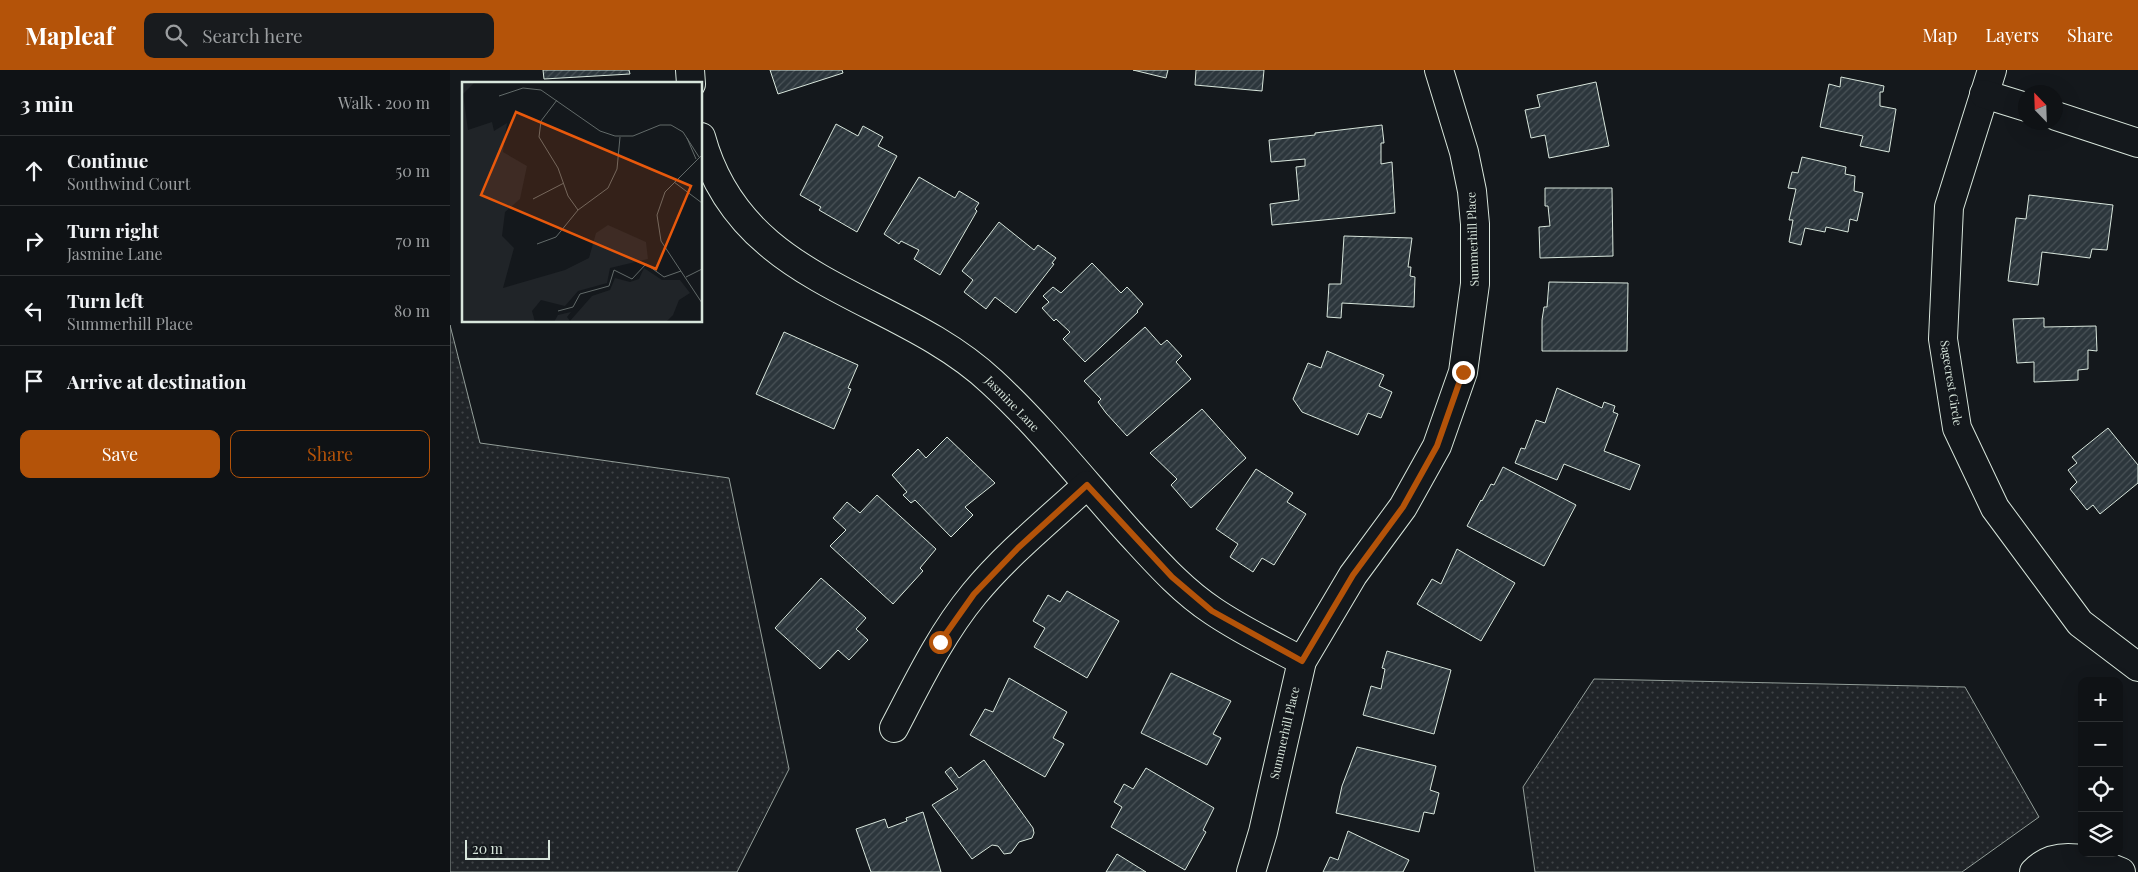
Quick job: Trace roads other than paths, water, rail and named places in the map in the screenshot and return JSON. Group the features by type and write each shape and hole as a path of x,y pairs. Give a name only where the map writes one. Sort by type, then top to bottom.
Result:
{"street":[{"name":"Summerhill Place","path":"1250,872 1263,832 1302,661 1353,575 1407,500 1437,446 1463,372 1475,284 1473,199 1464,152 1439,70"},
{"path":"1988,82 2018,102"},
{"name":"Sagecrest Circle","path":"1988,82 1949,207 1943,339 1957,428 1995,508 2080,623 2138,667"},
{"path":"2063,118 2138,143"},
{"name":"Jasmine Lane","path":"702,140 725,195 755,231 783,256 815,277 910,328 972,366 992,382 1172,577 1212,611 1302,661"},
{"path":"894,728 940,642 974,594 1018,548 1087,485"},
{"path":"2034,872 2039,867 2059,860 2078,857 2121,872"}]}
